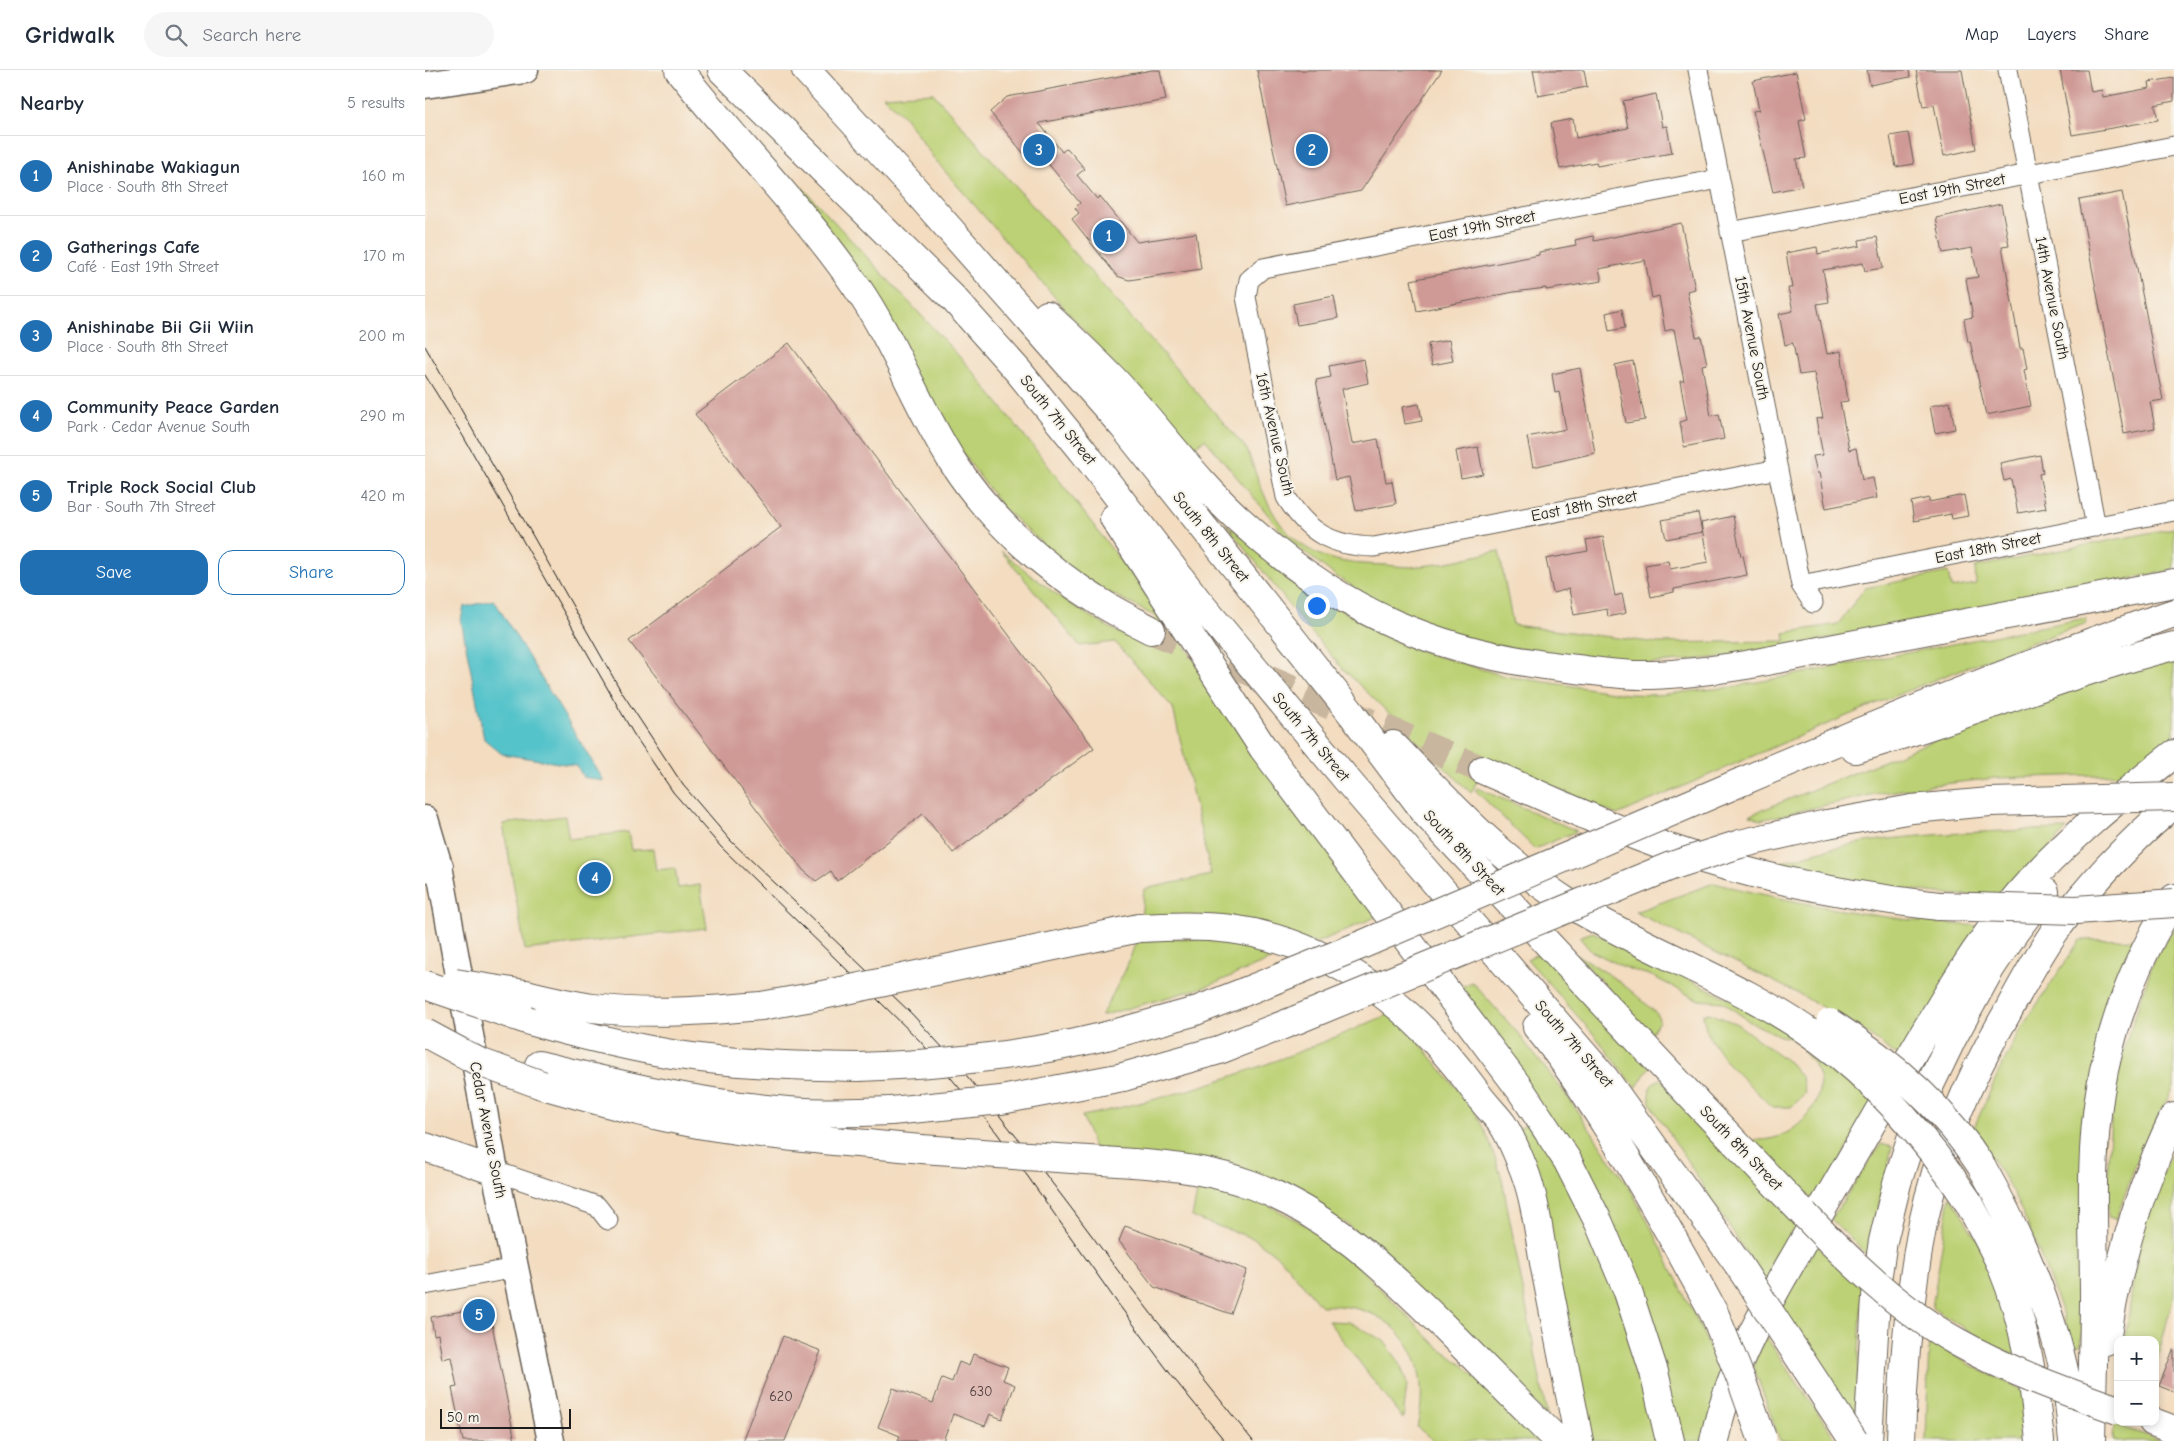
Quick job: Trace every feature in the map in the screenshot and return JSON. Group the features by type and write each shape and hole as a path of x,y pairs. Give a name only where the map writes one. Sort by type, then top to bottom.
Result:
{"highway":[{"path":"679,70 709,108 793,204 847,273 893,346 943,445 967,482 983,501 1004,525 1053,569 1095,600 1151,630"},
{"name":"South 7th Street","path":"722,70 947,291 1019,372 1083,451 1197,600 1351,786 1605,1079 1737,1264 1854,1441"},
{"path":"806,70 909,183 1115,381 1223,505 1273,549 1317,582 1345,600 1416,633 1468,651 1534,664 1615,674 1649,675 1747,665 2174,583"},
{"name":"South 8th Street","path":"909,183 1123,426 1353,714 1428,816 1836,1246 1897,1301 1959,1343 2008,1368 2071,1394 2114,1409"},
{"path":"1019,372 1263,748 1520,1089 1567,1160 1599,1222 1629,1292 1654,1372 1670,1441"},
{"path":"425,985 530,1021 603,1040 680,1055 757,1063 859,1067 934,1064 1048,1049 1106,1036 1193,1012 1361,945 1881,722 2073,648 2174,613"},
{"path":"1741,782 1898,737 2085,672 2174,646"},
{"path":"1305,654 1456,810 1509,860 1546,888 1594,917 1744,992 1875,1053 1917,1088 1960,1134 1982,1167 2011,1223 2048,1317 2065,1380 2073,1441"},
{"path":"1714,1441 1722,1409 1745,1347 1929,1025 1980,945 2017,896 2037,874 2143,779 2174,754"},
{"path":"1868,1441 1877,1280 1883,1242 1897,1183 1925,1096 1939,1063 1990,969 2016,930 2074,857 2100,828 2147,783 2174,762"},
{"path":"1483,770 1643,839 1695,857 1768,877 1844,893 1939,906 2022,910 2076,910 2174,903"},
{"path":"1351,786 1573,1075 1660,1214 1715,1315 1742,1382 1762,1440"},
{"path":"541,1075 630,1087 742,1107 803,1112 891,1111 1001,1100 1123,1077 1211,1053 1671,866 1740,844 1827,824 1912,809 1989,802 2174,797"},
{"path":"1901,1441 1910,1301 1918,1250 1931,1190 1949,1132 1965,1091 2001,1023 2056,931 2107,868 2174,804"},
{"path":"2091,1441 2094,1297 2092,1219 2099,1094 2123,1001 2151,939 2174,898"},
{"path":"425,979 525,994 592,1008 621,1010 725,1010 818,996 1139,928 1207,927 1251,933 1295,945 1339,966 1377,990 1432,1036 1502,1125 1525,1172 1539,1234 1579,1441"},
{"path":"1823,1030 1858,1070 1895,1106 1929,1147 1969,1203 2001,1266 2014,1300 2029,1358 2040,1441"},
{"path":"425,1032 634,1110 715,1127 784,1136 1180,1168 1217,1174 1253,1185 1307,1212 1342,1234 1388,1272 1559,1441"},
{"path":"1486,1106 1505,1164 1559,1441"},
{"path":"2091,1441 2107,1332 2132,1219 2142,1190 2173,1120"},
{"path":"425,1147 495,1171"},
{"path":"2159,1424 2174,1430"}],"main road":[{"path":"425,85 525,70"},
{"name":"Cedar Avenue South","path":"425,819 432,867 551,1441"}],"street":[{"name":"15th Avenue South","path":"1697,70 1801,585 1813,603"},
{"name":"14th Avenue South","path":"2008,70 2095,527"},
{"name":"East 19th Street","path":"1730,232 2174,146"},
{"name":"East 19th Street","path":"1249,280 1263,268 1719,179"},
{"name":"16th Avenue South","path":"1249,280 1246,297 1287,497 1297,514 1314,531 1332,540 1351,547 1375,547 1391,544"},
{"name":"East 18th Street","path":"1391,544 1778,469"},
{"name":"East 18th Street","path":"1801,585 2174,511"},
{"path":"495,1171 597,1206 608,1220"},
{"path":"425,1285 515,1268"}],"green space":[{"path":"933,93 1246,448 1266,499 1283,527 1305,547 1317,554 1343,562 1412,567 1440,564 1499,551 1513,625 1658,643 1785,641 1784,633 1838,624 1865,588 1948,572 1951,588 1976,584 1975,567 2174,528 2174,570 1746,655 1647,664 1482,644 1390,609 1337,577 1290,541 1205,439 1189,451 935,160 904,116 883,96"},
{"path":"802,187 970,368 1043,459 1159,611 1378,916 1316,943 1141,918 1144,889 1211,875 1173,708 1115,642 1080,646 1001,551 1035,578 1088,615 1145,645 1156,617 1077,575 1002,507 964,455 794,193"},
{"path":"1226,524 1330,604 1394,640 1426,653 1505,676 1626,694 1656,695 1732,687 2086,618 2087,623 1909,690 1617,815 1488,759 1471,793 1342,668 1305,625"},
{"path":"2174,656 2174,739 2128,774 1996,778 1875,794 1760,820 1750,815 2036,699"},
{"path":"1477,788 1577,831 1535,849 1475,790"},
{"path":"565,816 569,839 628,832 631,850 653,849 656,870 675,868 678,888 700,885 707,928 525,950 503,824"},
{"path":"2067,829 2005,895 1957,895 1866,885 1772,865 1829,849 1865,842 1940,834"},
{"path":"1714,883 1849,911 1916,921 1985,926 1902,1059 1859,1028 1799,994 1635,912"},
{"path":"2174,928 2174,1087 2136,1163 2116,1219 2108,1217 2108,1159 2112,1109 2123,1051 2155,957"},
{"path":"1593,932 1751,1010 1800,1040 1780,1036 1750,1022 1723,1002 1699,1000 1652,976 1626,968 1591,951 1579,937"},
{"path":"1169,938 1237,941 1284,954 1208,986 1101,1016 1125,971 1136,942"},
{"path":"2145,939 2120,994 2081,1345 2074,1346 2041,1256 2018,1203 2003,1175 1972,1132 1999,1071 2022,1027 2080,940"},
{"path":"1544,951 1650,1066 1636,1088 1596,1037 1527,959"},
{"path":"1577,955 1619,982 1658,1015 1659,1021 1651,1034"},
{"path":"1472,982 1516,1031 1567,1096 1630,1189 1654,1233 1704,1335 1723,1382 1707,1441 1676,1441 1640,1301 1455,990"},
{"path":"1394,1012 1473,1108 1489,1140 1502,1179 1547,1416 1346,1223 1095,1151 1082,1116 1169,1096 1235,1075 1299,1052"},
{"path":"1709,1013 1737,1024 1790,1063 1802,1078 1805,1094 1791,1107 1772,1107 1726,1062 1707,1034 1703,1015"},
{"path":"1803,1050 1818,1054 1874,1102 1816,1203 1753,1140 1769,1139 1789,1132 1806,1117 1812,1108 1817,1098 1819,1077 1815,1066"},
{"path":"1661,1079 1802,1228 1767,1286 1653,1108 1649,1094 1650,1088"},
{"path":"1533,1119 1603,1249 1661,1441 1589,1441 1516,1131"},
{"path":"1881,1144 1892,1147 1868,1256 1831,1219"},
{"path":"2174,1147 2174,1294 2159,1353 2159,1336 2126,1336 2138,1249 2151,1202"},
{"path":"1199,1184 1250,1195 1331,1239 1437,1346 1465,1367 1542,1441 1434,1441 1417,1427 1421,1402 1420,1378 1414,1357 1404,1339 1389,1324 1370,1313 1347,1307 1321,1306 1282,1260 1255,1239 1192,1217"},
{"path":"1950,1196 1986,1254 2022,1358 1986,1342 1932,1308"},
{"path":"1817,1245 1862,1288 1856,1421 1781,1308"},
{"path":"1328,1321 1349,1322 1384,1341 1400,1363 1407,1384 1403,1419"},
{"path":"1766,1337 1837,1441 1780,1441 1753,1365"},
{"path":"1929,1339 1970,1365 2026,1392 2034,1441 1926,1441"},
{"path":"2114,1424 2114,1426 2120,1426 2162,1441 2113,1441"}],"water":[{"path":"494,600 604,781 583,777 577,766 502,754 484,739 461,620 464,607"}],"building":[{"path":"1160,70 1166,100 1039,123 1062,152 1067,148 1085,169 1077,175 1097,199 1100,196 1137,242 1196,233 1201,269 1129,280 1117,276 1072,219 1079,213 1075,208 1080,203 1038,151 1028,159 990,112 1007,97"},
{"path":"1257,70 1442,70 1361,191 1285,206"},
{"path":"1533,70 1584,70 1587,87 1538,96"},
{"path":"1867,70 1909,70 1910,77 1870,85"},
{"path":"1916,70 1962,70 1976,149 1944,156 1934,105 1923,107"},
{"path":"2060,70 2087,70 2091,92 2102,90 2103,97 2150,88 2149,82 2174,78 2174,101 2155,105 2158,120 2072,135"},
{"path":"1796,72 1806,119 1799,121 1806,158 1796,159 1802,186 1773,192 1753,111 1759,110 1753,81"},
{"path":"1656,94 1662,127 1667,126 1672,153 1597,166 1596,162 1560,169 1551,123 1573,119 1576,138 1628,128 1623,101"},
{"path":"1908,133 1914,164 1896,167 1890,136"},
{"path":"2122,192 2163,400 2150,402 2155,428 2124,434 2079,200"},
{"path":"2001,204 2009,245 2002,246 2020,348 2023,348 2027,369 2024,370 2031,406 1986,415 1964,319 1973,317 1966,279 1978,277 1972,248 1943,253 1936,218"},
{"path":"1681,223 1695,289 1687,291 1696,337 1701,336 1707,364 1702,365 1711,416 1719,414 1724,439 1684,447 1680,422 1687,420 1680,381 1684,381 1674,329 1665,331 1659,296 1652,298 1645,260 1599,269 1602,281 1546,290 1546,288 1514,292 1417,311 1411,280 1539,255 1539,252 1576,245 1575,240 1593,236 1594,241"},
{"path":"1877,237 1883,268 1865,271 1863,263 1823,270 1829,302 1817,304 1827,354 1841,351 1848,401 1840,402 1849,450 1856,448 1862,480 1873,478 1877,498 1826,508 1819,473 1817,473 1813,456 1823,455 1816,419 1823,418 1814,373 1799,375 1793,343 1785,345 1779,314 1793,311 1788,288 1792,288 1786,253 1817,247 1818,254 1860,246 1859,240"},
{"path":"1334,296 1338,318 1297,325 1293,304"},
{"path":"1622,309 1625,328 1609,331 1606,313"},
{"path":"1449,340 1453,361 1432,365 1428,344"},
{"path":"789,343 1094,748 953,853 923,814 837,881 831,871 816,881 803,870 629,641 781,527 695,414"},
{"path":"1364,359 1368,383 1342,389 1352,444 1378,439 1386,482 1392,481 1396,504 1356,511 1349,477 1335,480 1316,380 1331,377 1329,366"},
{"path":"1633,361 1645,420 1626,423 1615,365"},
{"path":"1580,368 1595,453 1533,467 1527,437 1566,429 1559,392 1555,393 1552,374"},
{"path":"1950,402 1955,429 1935,433 1930,406"},
{"path":"1419,404 1422,421 1405,424 1402,407"},
{"path":"1478,447 1483,474 1461,478 1456,451"},
{"path":"2040,455 2043,473 2039,474 2046,508 2018,513 2011,479 2004,481 2000,463"},
{"path":"1964,495 1968,516 1952,519 1951,514 1914,521 1911,502 1929,498 1929,502"},
{"path":"1698,513 1702,532 1666,539 1662,520"},
{"path":"1733,516 1747,575 1674,589 1674,592 1651,597 1645,565 1668,561 1670,569 1708,562 1701,523"},
{"path":"1603,537 1615,596 1622,594 1626,613 1608,617 1607,609 1574,615 1569,589 1553,593 1546,559 1588,551 1586,540"},
{"path":"1125,1226 1247,1270 1231,1314 1154,1287 1119,1241"},
{"path":"488,1306 515,1441 463,1441 452,1388 457,1387 451,1357 442,1359 438,1334 434,1335 431,1317"},
{"path":"783,1336 821,1351 785,1441 742,1441"},
{"path":"2173,1350 2174,1350 2174,1392 2159,1386"},
{"path":"973,1354 1008,1367 1003,1380 1015,1385 1002,1419 990,1414 985,1426 953,1414 943,1441 898,1441 900,1436 878,1427 893,1388 933,1403 942,1378 952,1382 959,1362 969,1366"}],"tunnel":[{"path":"1151,630 1483,770"}],"tram line":[{"path":"425,346 621,691 683,785 730,840 912,1014 966,1075 1019,1140 1135,1293 1253,1441"},
{"path":"425,375 463,436 633,733 673,792 721,847 920,1041 997,1133 1116,1301 1175,1380 1225,1441"}],"place":[{"name":"Anishinabe Bii Gii Wiin","path":"1039,150"},
{"name":"Gatherings Cafe","path":"1312,150"},
{"name":"Anishinabe Wakiagun","path":"1109,236"},
{"name":"Community Peace Garden","path":"595,878"},
{"name":"Triple Rock Social Club","path":"479,1315"}]}
